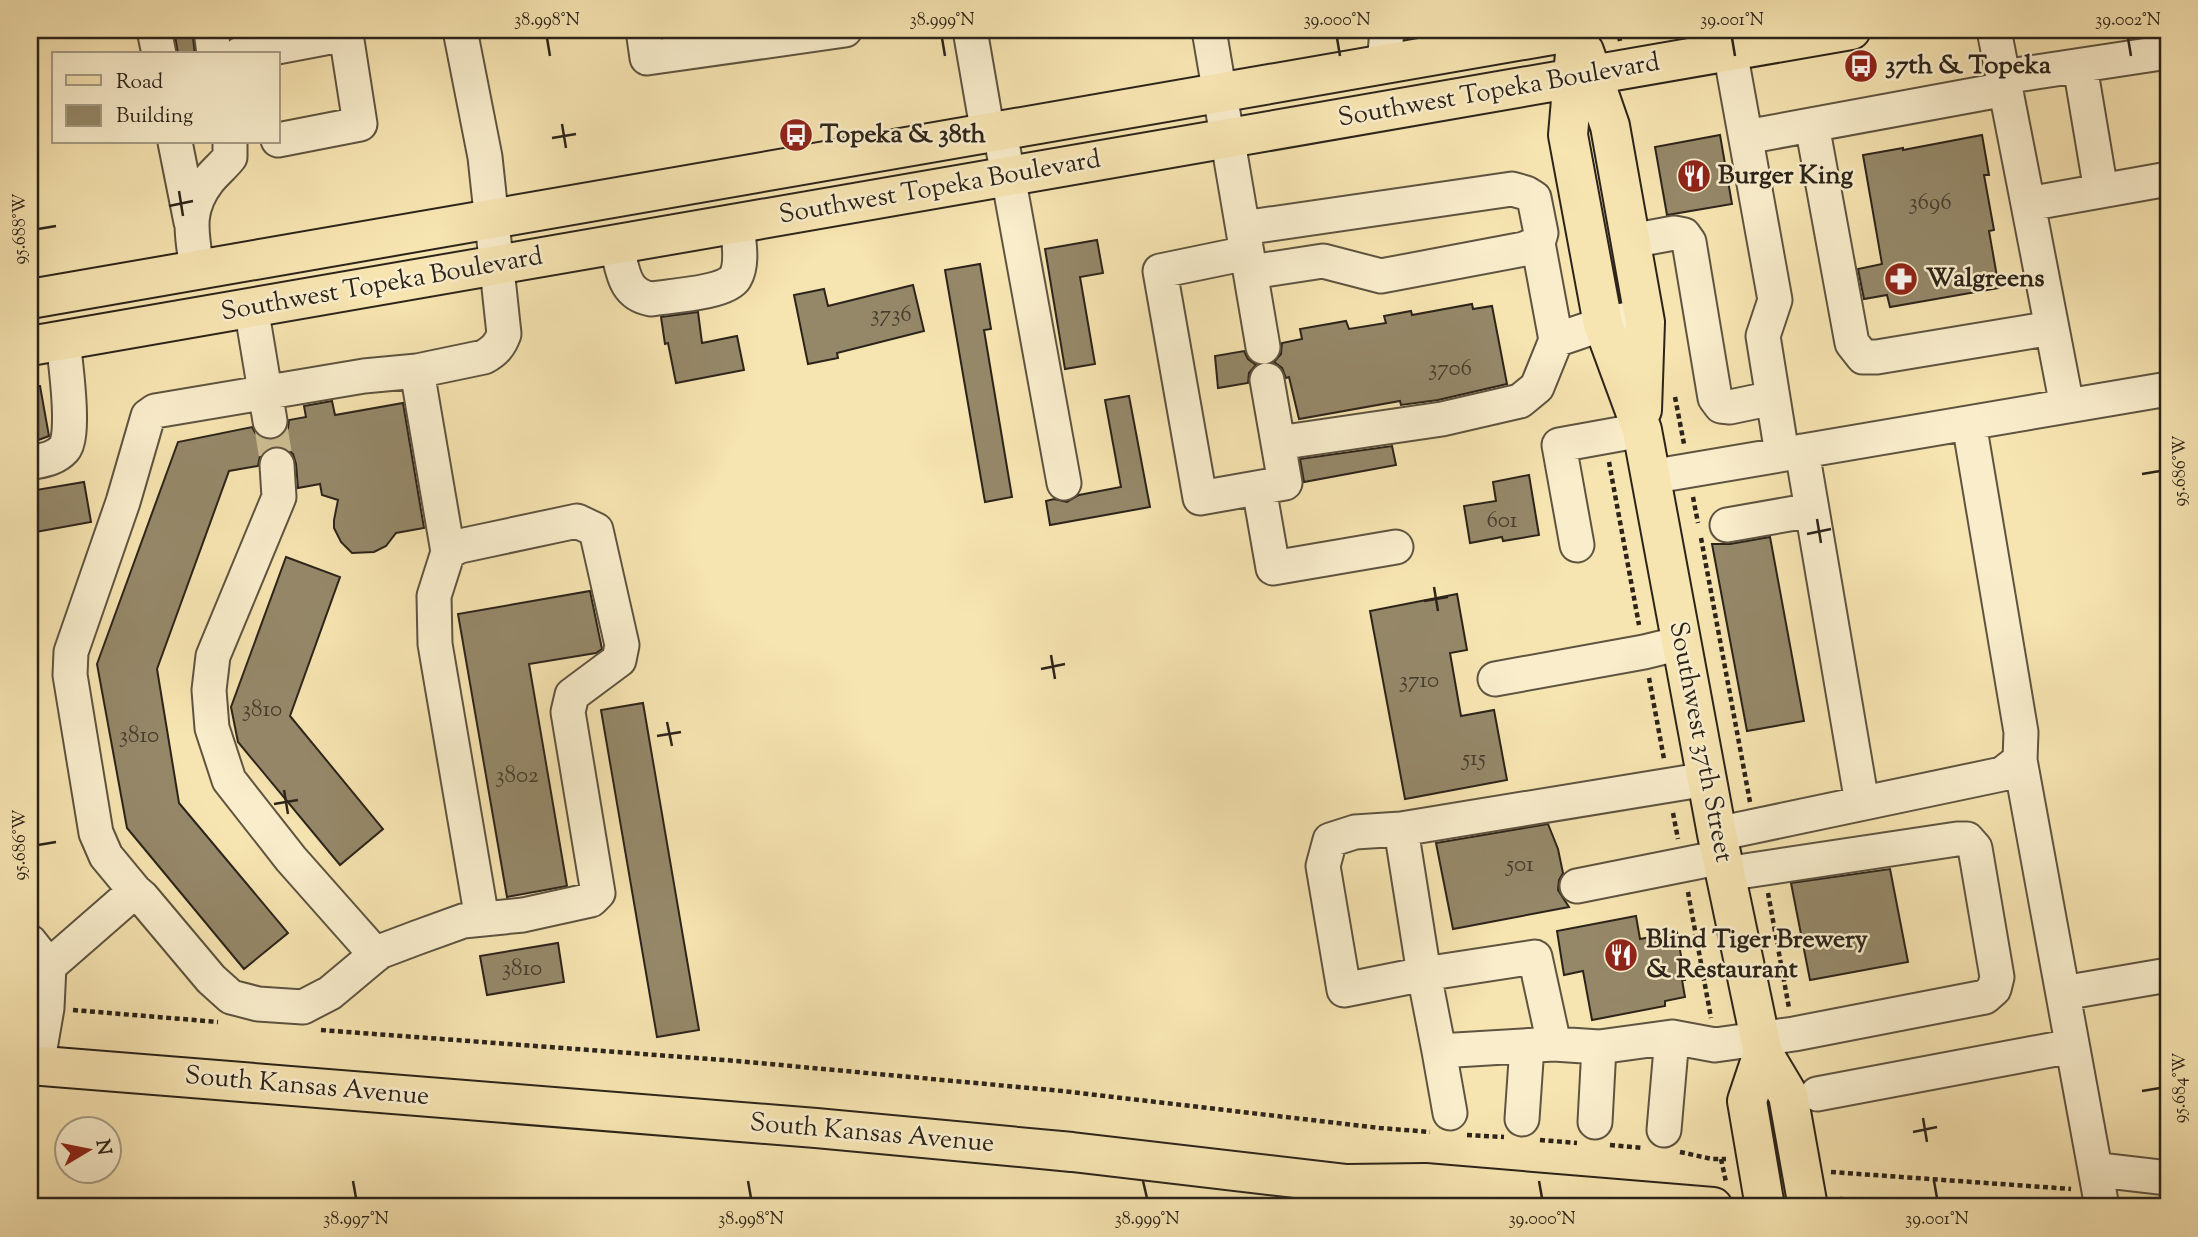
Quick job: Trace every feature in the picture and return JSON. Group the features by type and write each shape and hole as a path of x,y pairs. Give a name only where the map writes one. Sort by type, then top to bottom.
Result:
{"main road":[{"name":"Southwest Topeka Boulevard","path":"30,299 1220,94 1386,47 1579,30"},
{"name":"Southwest 37th Street","path":"1579,30 1596,74 1610,126 1644,316 1642,430"},
{"name":"Southwest Topeka Boulevard","path":"46,343 1851,30"},
{"name":"Southwest 37th Street","path":"1596,74 1568,135 1603,324 1642,430 1721,855 1788,1095 1808,1207"},
{"path":"1765,1207 1747,1101 1773,1042"},
{"name":"South Kansas Avenue","path":"33,1066 816,1128 1072,1152 1347,1184 1425,1182 1713,1207"}],"street":[{"path":"154,30 159,52"},
{"path":"211,30 214,52"},
{"path":"448,552 460,546 577,521 596,530 622,645 618,660 572,695 568,712 598,893 591,900 523,915 463,921 376,955 330,993 303,1007 258,1004 231,997 211,979 106,856 96,833 70,675 71,652 123,502 148,416 155,411 268,407 364,376 484,357 493,353 501,344 504,316 485,157 460,30"},
{"path":"643,30 647,58 845,30"},
{"path":"971,30 994,133 1007,177 1064,483"},
{"path":"1211,30 1263,347"},
{"path":"1994,30 2067,406"},
{"path":"253,44 346,32 360,124 280,140"},
{"path":"1730,51 1775,300 1763,336 1773,398 1812,510 1862,803"},
{"path":"1746,137 2080,66 2168,52"},
{"path":"2080,66 2101,191"},
{"path":"1812,125 1852,343 1863,357 1877,358 2052,328"},
{"path":"175,144 197,270"},
{"path":"191,223 194,201 230,156 231,145"},
{"path":"2028,204 2168,179"},
{"path":"1268,380 1278,443 1285,483 1200,498 1160,271 1512,189 1534,198 1541,233 1538,243 1556,340 1537,387 1520,401 1442,419 1278,443"},
{"path":"616,244 628,287 639,297 651,299 723,288 735,278 739,265 737,223"},
{"path":"1631,242 1674,233 1684,235 1689,242 1715,398 1720,406 1730,407 1773,398"},
{"path":"1247,251 1323,261 1381,276 1524,249 1538,243"},
{"path":"251,307 268,407"},
{"path":"1556,340 1603,324 1644,316"},
{"path":"30,463 51,459 65,449 68,442 70,418 46,343"},
{"path":"431,367 448,552 434,596 435,644 482,919"},
{"path":"1650,477 2168,389"},
{"path":"1969,423 2021,732 2020,760 2073,1046 2083,1181 2102,1207"},
{"path":"1577,545 1559,445 1642,430"},
{"path":"277,466 279,497 213,656 209,691 212,727 229,780 291,859 376,955"},
{"path":"1259,488 1273,568 1396,547"},
{"path":"1727,524 1812,510"},
{"path":"1495,679 1681,643"},
{"path":"1577,886 1721,855 1755,825 2002,774 2020,760"},
{"path":"1522,1132 1541,1045 1535,957 1424,974 1344,990 1323,866 1329,840 1355,832 1401,829 1707,779"},
{"path":"1401,829 1439,1051 1448,1127"},
{"path":"1439,1051 1541,1045 1599,1047 1672,1037 1716,1045 1773,1042 1985,997 1994,989 1997,977 1975,848 1967,839 1763,868 1721,855"},
{"path":"33,1066 47,1008 39,954 135,891"},
{"path":"2063,993 2168,975"},
{"path":"1662,1143 1672,1037"},
{"path":"1817,1094 2073,1046"},
{"path":"1592,1136 1599,1047"},
{"path":"2083,1181 2108,1171 2168,1178"}],"path":[{"path":"1596,74 1618,30"},
{"path":"1674,392 1755,825"},
{"path":"1763,868 1773,1042"},
{"path":"47,1008 223,1022"},
{"path":"317,1030 751,1063 1062,1091 1380,1128 1448,1127 1592,1136 1662,1143 1712,1159 1757,1162"},
{"path":"1801,1165 1821,1166 1827,1172 2083,1181"},
{"path":"1839,1172 1837,1185 1842,1207"}],"building":[{"path":"174,30 192,30 195,52 178,52"},
{"name":"Burger King","path":"1720,135 1732,204 1667,215 1655,147"},
{"name":"Walgreens","path":"1982,135 1989,175 1984,175 1994,230 1989,231 1999,288 1890,307 1887,295 1864,299 1858,269 1882,264 1863,155"},
{"path":"1097,240 1103,273 1080,277 1095,364 1065,369 1045,249"},
{"path":"980,264 991,329 984,330 1012,497 985,502 945,270"},
{"path":"913,285 924,331 837,353 838,358 808,364 794,295 824,289 828,306"},
{"path":"1472,304 1473,309 1492,306 1507,384 1438,400 1401,405 1400,401 1299,419 1289,377 1286,378 1282,368 1274,362 1281,354 1282,343 1302,339 1300,329 1346,321 1349,329 1386,323 1384,316 1411,311 1412,315"},
{"path":"698,312 702,343 737,336 744,370 676,383 661,317"},
{"path":"1244,351 1248,359 1256,365 1249,373 1248,383 1218,388 1215,356"},
{"path":"30,386 40,386 49,436 30,443"},
{"path":"1129,396 1150,507 1050,525 1046,501 1054,499 1067,502 1079,495 1121,487 1105,400"},
{"path":"332,401 335,415 403,403 424,528 396,533 386,546 374,552 352,553 341,542 334,528 338,500 322,495 320,484 298,488 293,454 286,448 276,446 267,449 260,456 258,466 229,471 157,669 179,803 288,933 244,969 127,828 97,664 178,442 252,427 263,439 274,440 283,435 289,420 306,417 304,406"},
{"path":"1392,446 1396,465 1304,482 1300,459"},
{"path":"1529,475 1539,535 1503,541 1502,537 1470,543 1464,506 1496,501 1493,482"},
{"path":"84,482 91,522 30,533 30,491"},
{"path":"1770,537 1804,721 1747,731 1712,544 1730,544"},
{"path":"286,557 340,577 290,716 383,829 340,865 238,742 231,707"},
{"path":"590,591 602,649 596,653 529,664 567,886 507,897 458,614"},
{"path":"1457,594 1467,650 1450,653 1461,716 1494,710 1507,780 1405,799 1370,611"},
{"path":"643,703 699,1030 657,1037 601,710"},
{"path":"1548,824 1558,849 1563,873 1558,890 1569,907 1453,929 1436,843"},
{"path":"1890,869 1908,962 1810,980 1791,883"},
{"name":"Blind Tiger Brewery & Restaurant","path":"1636,916 1640,939 1677,932 1685,997 1665,1001 1665,1006 1592,1020 1583,971 1564,975 1557,931"},
{"path":"558,943 564,982 487,995 480,956"}],"tunnel":[{"path":"270,421 277,465"}],"place":[{"name":"37th & Topeka","path":"1861,66"},
{"name":"Topeka & 38th","path":"796,135"},
{"name":"Burger King","path":"1694,176"},
{"name":"Walgreens","path":"1901,279"},
{"name":"Blind Tiger Brewery & Restaurant","path":"1621,955"}]}
